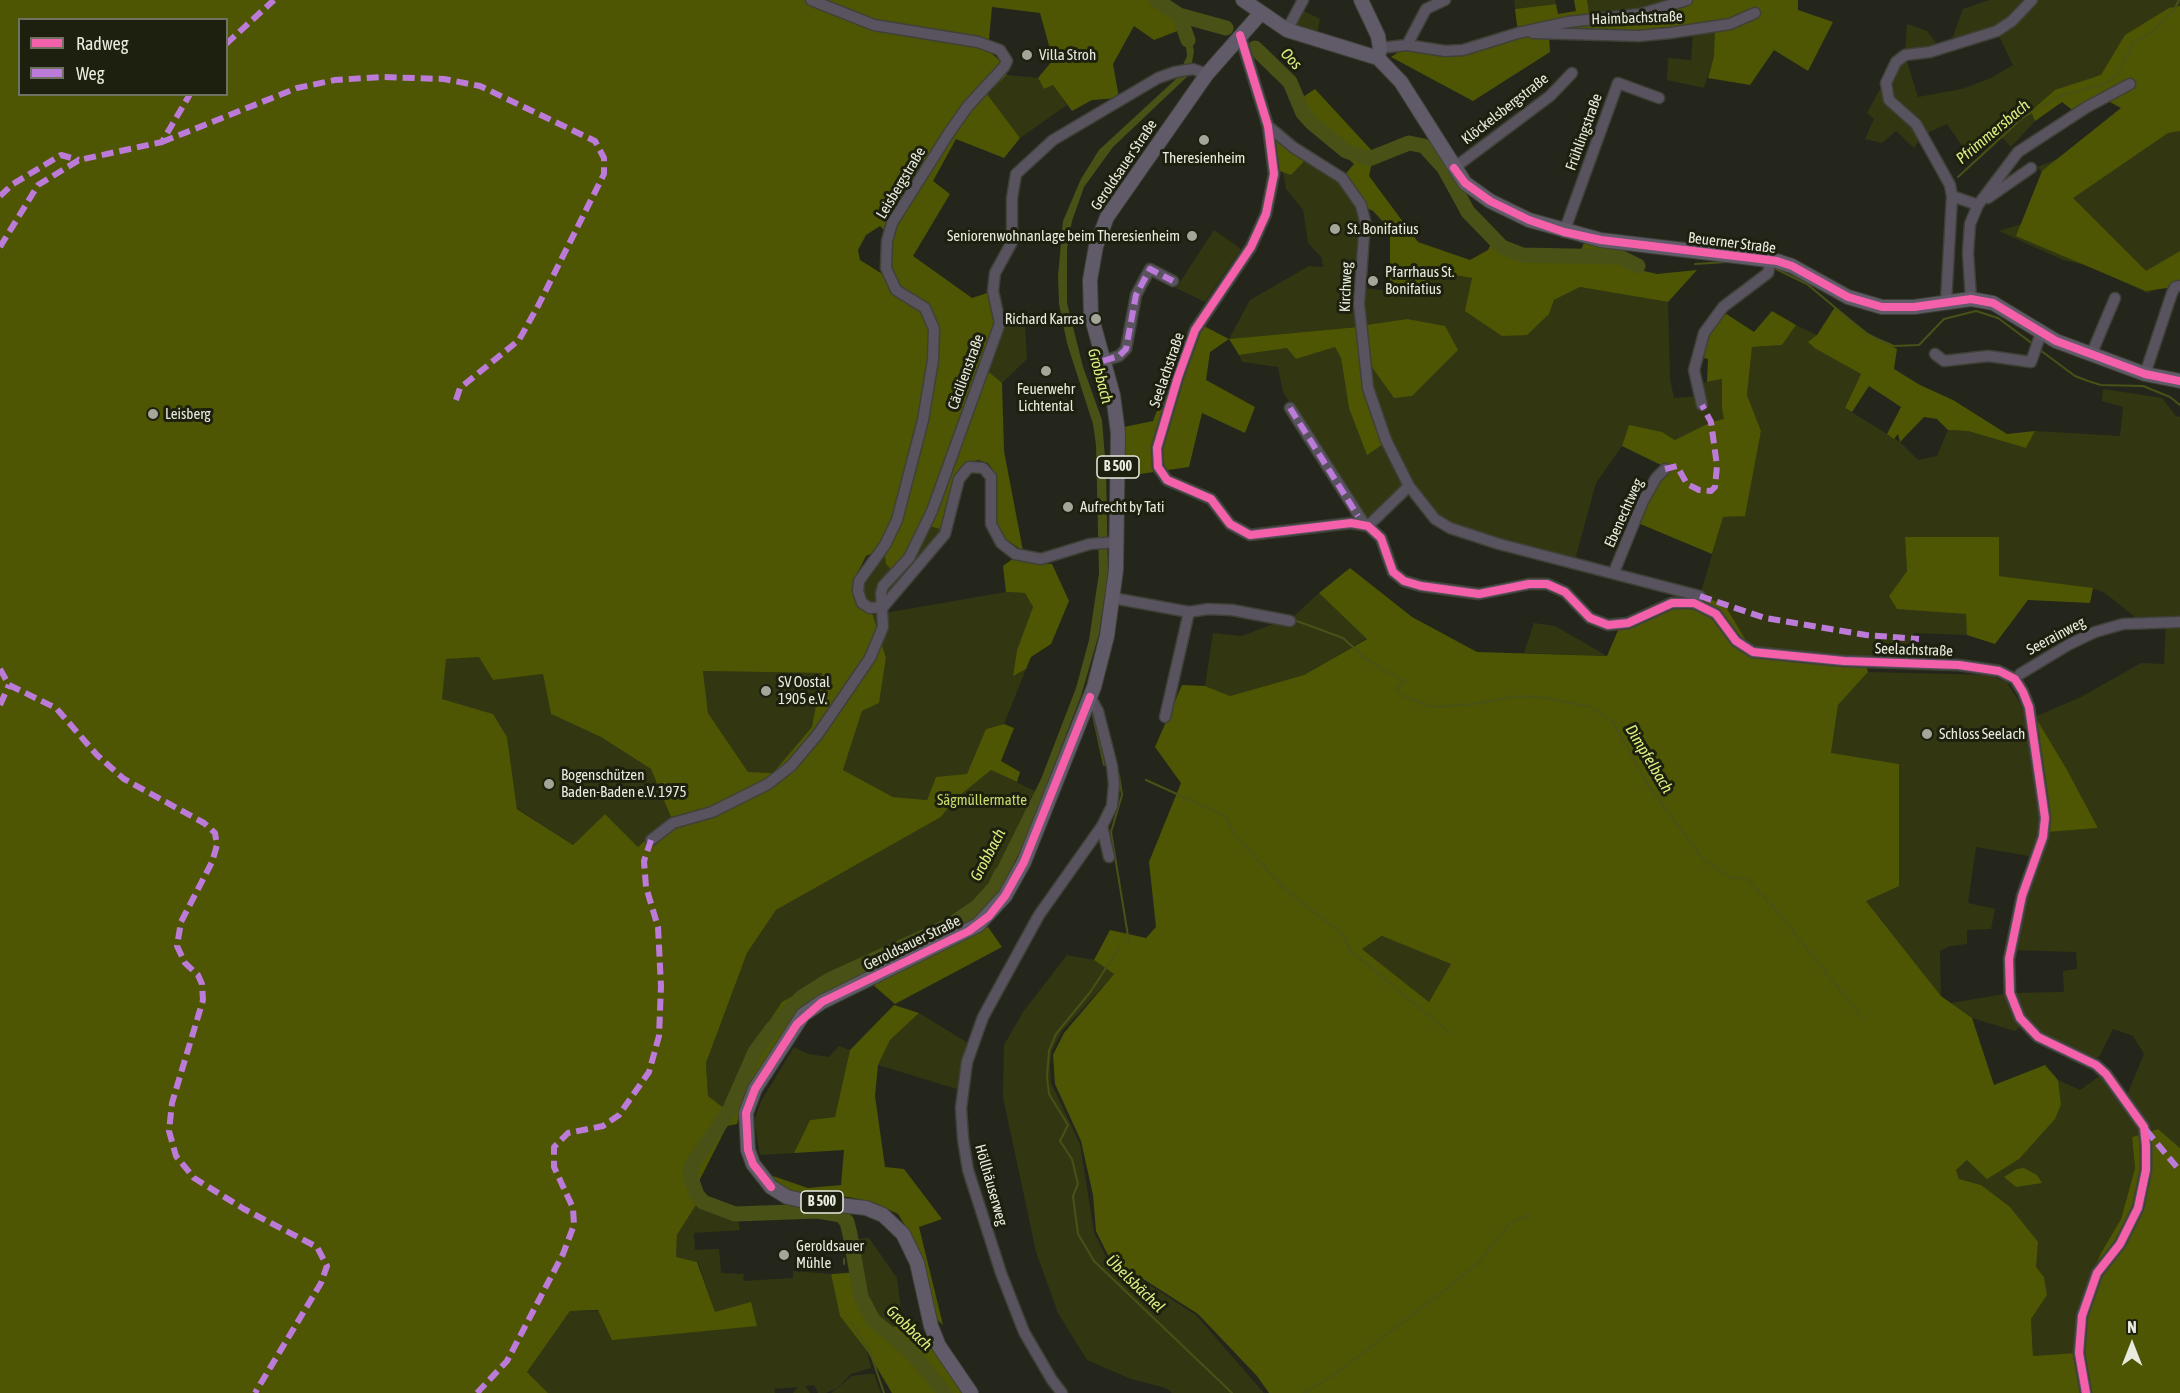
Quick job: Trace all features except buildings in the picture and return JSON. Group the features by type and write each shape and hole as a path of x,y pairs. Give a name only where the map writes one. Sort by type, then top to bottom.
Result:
{"main road":[{"path":"1243,0 1260,14 1287,30 1379,53 1378,36 1361,0"},
{"name":"Geroldsauer Straße","path":"971,1393 939,1346 931,1326 917,1263 903,1233 883,1215 866,1208 854,1204 805,1201 787,1197 771,1187 753,1164 748,1150 746,1113 752,1095 771,1063 797,1024 813,1007 969,931 989,916 998,905 1024,862 1090,697 1102,655 1113,598 1109,542 1118,432 1113,394 1093,326 1089,292 1093,257 1107,217 1207,74 1260,14"},
{"name":"Beuerner Straße","path":"1379,53 1401,82 1465,183 1490,201 1529,220 1564,232 1601,240 1770,266 1792,266 1848,297 1868,304 1905,308 1971,299 1993,303 2005,308 2037,340 2091,355 2145,374 2180,381"}],"street":[{"name":"Leisbergstraße","path":"811,0 874,25 978,42 1000,50 1007,61 968,106 892,224 886,241 886,267 896,290 925,308 934,328 933,360 923,420 897,520 885,546 859,581 858,591 862,603 870,608 883,607"},
{"path":"1287,30 1303,0"},
{"path":"1407,45 1426,9 1445,0"},
{"name":"Haimbachstraße","path":"1379,53 1407,45 1445,51 1463,50 1518,33 1568,22 1640,14 1687,0"},
{"path":"1946,302 1952,196 1950,185 1916,124 1889,100 1886,83 1890,70 1905,55 1941,49 1997,32 2012,21 2032,0"},
{"name":"Haimbachstraße","path":"1518,33 1639,36 1693,31 1730,24 1755,13"},
{"name":"Seelachstraße","path":"1240,35 1268,126 1274,174 1266,214 1251,247 1195,330 1160,434 1158,467 1172,483 1211,499 1230,524 1244,534 1257,536 1351,523 1366,525"},
{"name":"Cäcilienstraße","path":"651,840 673,823 712,812 758,789 791,766 818,734 870,658 883,627 883,586 909,558 932,511 1000,323 993,291 995,273 1012,242 1012,198 1016,174 1053,140 1158,78 1181,70 1193,69 1207,74"},
{"name":"Klöckelsbergstraße","path":"1454,168 1550,96 1572,73"},
{"name":"Frühlingstraße","path":"1564,232 1618,83 1659,98"},
{"path":"1971,299 1968,254 1970,224 1978,205 2018,152 2087,107 2130,84"},
{"name":"Kirchweg","path":"1268,126 1293,147 1329,168 1352,189 1361,205 1365,221 1359,304 1368,388 1386,440 1409,486 1435,519 1450,528 1558,561 1614,572 1700,596"},
{"path":"1978,205 2031,168"},
{"path":"1952,196 1978,205"},
{"path":"1702,405 1694,370 1704,333 1723,307 1770,266"},
{"path":"1103,361 1119,356 1126,349 1136,295 1150,269 1173,281"},
{"path":"2145,374 2172,293 2175,287 2180,286"},
{"path":"2091,355 2115,298"},
{"path":"1935,354 1944,361 1988,356 2031,362 2037,340"},
{"name":"Seelachstraße","path":"1290,408 1366,525 1381,538 1393,572 1404,581 1421,586 1479,594 1529,584 1547,584 1565,592 1590,618 1615,625 1628,623 1672,603 1689,602 1711,610 1736,641 1753,652 1844,661 1959,665 1999,671 2015,679 2029,707 2045,818 2043,837 2022,896 2009,959 2010,993 2020,1018 2031,1031 2052,1046 2087,1060 2101,1069 2144,1127 2145,1170 2138,1208 2120,1244 2097,1273 2082,1316 2079,1353 2086,1393"},
{"path":"883,607 945,534 959,479 969,467 983,468 991,477 992,524 1001,543 1015,554 1041,559 1109,542"},
{"name":"Ebenechtweg","path":"1614,572 1643,501 1656,478 1665,469"},
{"path":"1366,525 1409,486"},
{"path":"1113,598 1190,612 1208,609 1232,610 1290,621"},
{"path":"1165,717 1190,612"},
{"name":"Seerainweg","path":"2020,674 2068,645 2095,632 2122,624 2180,622"},
{"name":"Höllhäuserweg","path":"1062,1393 1024,1332 1001,1274 965,1154 962,1093 972,1046 994,997 1050,898 1102,826 1113,799 1114,777 1098,711 1090,697"},
{"path":"1102,826 1109,857"}],"green space":[{"path":"1514,0 1555,0 1556,4 1515,9"},
{"path":"1587,0 1687,0 1590,19"},
{"path":"1989,0 2180,0 2180,70 2068,86 2031,110 2035,121 2011,147 2000,135 1971,159 1947,124 1923,135 1914,148 1896,131 1882,143 1865,139 1874,119 1867,113 1880,89 1905,55 1918,97 1962,89 1991,78 2013,65 1997,32 1949,47 1963,9"},
{"path":"1300,9 1320,19 1317,34 1292,25"},
{"path":"1715,24 1714,56 1704,88 1667,80 1668,58 1691,60 1693,31"},
{"path":"1907,24 1927,31 1941,49 1905,55"},
{"path":"1007,75 1038,78 1044,89 1053,85 1067,105 1020,138 987,94"},
{"path":"2180,91 2180,281 2147,293 2089,266 2063,260 1999,231 2051,215 2048,179 2037,167 2073,153"},
{"path":"1308,157 1329,168 1361,205 1360,260 1351,268 1350,302 1358,307 1358,327 1229,339 1250,300 1309,266 1323,267 1322,258 1308,243 1303,210 1286,189 1283,172 1291,174"},
{"path":"1214,230 1241,249 1205,302 1176,288"},
{"path":"1429,271 1472,278 1549,314 1554,300 1580,287 1668,302 1670,379 1674,398 1699,396 1697,384 1722,379 1722,408 1725,419 1711,422 1675,440 1662,432 1629,426 1622,446 1596,483 1575,560 1450,528 1409,486 1366,521 1283,392 1278,367 1242,362 1239,355 1287,348 1296,359 1335,347 1341,358 1349,408 1366,387 1371,366 1394,398 1407,319 1366,325 1362,288 1390,291 1424,288"},
{"path":"1000,323 1025,324 1027,359 1002,383 984,369"},
{"path":"1796,325 1817,335 1816,349 1861,374 1845,408 1900,442 1918,460 1937,456 1948,430 1968,431 2026,448 2035,431 2120,436 2123,407 2102,401 2103,389 2162,398 2176,416 2180,417 2180,1148 2158,1129 2132,1137 2135,1167 2121,1219 2101,1253 2075,1353 2033,1356 2031,1319 2047,1295 2044,1277 2035,1267 2038,1242 1981,1185 1959,1179 1956,1170 1967,1160 2061,1104 2058,1080 2080,1090 2104,1073 2126,1097 2144,1054 2133,1036 2113,1029 2099,1057 2087,1060 2052,1046 2020,1027 2015,1031 1972,1018 1951,1003 2010,993 2064,992 2063,971 2077,969 2076,952 2012,950 2035,857 1976,847 1968,903 1995,909 1991,929 1967,930 1967,944 1950,946 1940,951 1941,996 1866,901 1899,764 1831,754 1838,705 1868,672 1989,675 2007,682 2023,708 2035,782 2048,832 2098,828 2066,768 2034,717 2081,697 2141,663 2164,664 2166,622 2136,618 2105,593 2091,588 1999,576 1999,538 1905,537 1907,571 1889,596 1967,614 1967,635 1914,633 1914,663 1751,649 1700,596 1723,517 1745,515 1761,431 1747,395 1752,347 1782,345"},
{"path":"928,526 943,530 885,599 885,589"},
{"path":"884,547 892,570 878,604 874,604 868,601 862,587"},
{"path":"1006,592 1025,593 1033,607 1017,650 1013,675 1026,669 1004,724 986,729 967,775 936,777 927,800 893,797 843,770 862,711 879,703 886,658 873,615"},
{"path":"1319,593 1367,638 1304,675 1230,696 1205,686 1213,633 1242,636 1294,616"},
{"path":"1534,623 1555,626 1607,656 1524,653"},
{"path":"479,656 493,680 543,674 551,714 601,737 651,769 671,816 638,847 605,814 573,845 517,808 507,737 493,714 442,699 445,659"},
{"path":"703,671 822,673 813,727 773,773 748,772 708,713"},
{"name":"Sägmüllermatte","path":"991,770 1035,791 995,876 975,902 959,913 865,956 783,1002 750,1051 725,1109 708,1096 706,1063 747,953 776,910 941,817 953,801"},
{"path":"1383,936 1451,964 1429,1002 1362,949"},
{"path":"1067,955 1094,960 1114,974 1062,1031 1052,1051 1050,1066 1051,1083 1080,1144 1094,1232 1106,1257 1196,1315 1264,1393 1172,1393 1166,1388 1131,1379 1087,1360 1058,1313 1036,1252 1003,1097 1004,1045 1023,1012"},
{"path":"919,1013 968,1043 960,1090 878,1065 890,1040"},
{"path":"839,1046 850,1050 835,1117 810,1120 794,1153 760,1155 754,1121 761,1101 794,1047 808,1054 829,1057"},
{"path":"696,1205 738,1220 740,1230 694,1233 695,1250 719,1249 721,1273 744,1274 743,1281 793,1278 793,1271 831,1274 840,1316 867,1351 871,1368 851,1374 837,1388 826,1393 818,1393 814,1385 805,1386 810,1393 793,1393 798,1387 774,1389 775,1393 548,1393 527,1372 570,1311 715,1312 698,1262 676,1258 677,1235"},
{"path":"869,1238 897,1278 903,1324 893,1327 877,1316 862,1283 861,1272 857,1272 855,1239"},
{"path":"874,1374 881,1393 831,1393 852,1376"}],"shaded area":[{"path":"0,0 1158,0 1177,18 1180,30 1154,40 1134,26 1113,64 1119,98 1092,100 1072,111 1053,85 1044,89 1038,78 1053,60 1040,13 992,7 988,50 1000,61 1007,75 987,94 1020,138 1004,158 956,139 933,181 950,194 913,256 972,298 993,291 1000,323 984,368 1002,383 1004,451 1023,551 1004,538 996,525 995,473 988,463 978,460 965,464 943,530 922,524 911,548 892,570 886,564 884,548 866,556 855,578 853,592 857,604 873,615 886,658 879,703 862,711 843,770 893,797 927,800 936,777 967,774 986,729 1004,724 1014,728 1001,761 1020,772 1017,782 991,770 953,801 941,817 776,910 747,953 706,1063 708,1096 725,1109 750,1051 782,1002 865,956 959,913 975,902 986,890 996,894 971,924 807,1003 783,1033 744,1094 737,1124 727,1126 697,1185 696,1205 677,1235 676,1257 697,1262 715,1312 751,1302 757,1326 612,1340 598,1310 570,1311 527,1372 548,1393 0,1393","holes":["880,226 886,232 884,275 860,260 858,250 866,235","479,657 493,680 543,674 551,714 601,737 651,769 671,817 638,847 605,814 573,845 517,809 507,737 493,714 442,699 446,659","703,671 822,673 812,727 773,773 748,772 708,713"]},
{"path":"1574,0 1587,0 1590,19 1687,0 1798,0 1798,10 1833,22 1808,71 1774,50 1750,85 1708,78 1714,56 1715,24 1693,29 1549,35 1550,52 1473,101 1391,57 1403,49 1445,51 1518,33 1515,9 1556,4 1558,14 1576,11"},
{"path":"2180,6 2180,131 2168,133 2073,198 2146,271 2180,251 2180,286 2146,291 2016,236 2042,171 2121,108 2108,101 2075,112 2062,102 2035,121 2031,111 2055,90 2101,75 2125,35 2169,8"},
{"path":"1186,21 1194,51 1190,74 1113,147 1084,187 1072,221 1067,249 1067,303 1083,367 1102,420 1106,470 1108,573 1099,634 1081,696 1025,841 996,894 986,890 1041,779 1076,688 1089,640 1099,573 1096,445 1093,424 1067,343 1059,304 1058,276 1063,221 1081,179 1099,150 1177,78 1187,56 1185,38 1178,22"},
{"path":"1315,89 1374,153 1369,176 1418,242 1470,260 1488,250 1494,237 1539,253 1580,253 1585,240 1619,247 1631,268 1657,274 1697,270 1668,302 1580,287 1554,300 1549,314 1527,335 1502,336 1465,311 1472,278 1430,271 1424,288 1390,291 1390,229 1373,211 1361,205 1342,178 1354,164 1291,105"},
{"path":"1278,134 1308,157 1291,175 1274,169 1270,140"},
{"path":"1835,307 1868,333 1897,349 1894,369 1920,385 1953,400 2007,434 2035,431 2026,448 1968,431 1948,430 1937,419 1924,417 1900,442 1898,434 1894,439 1887,434 1901,407 1869,386 1852,412 1845,408 1861,374 1816,349 1808,342 1817,335"},
{"path":"1772,311 1796,325 1782,345 1752,347 1747,395 1761,431 1745,516 1723,517 1712,554 1638,523 1667,468 1622,446 1629,425 1662,432 1675,440 1711,422 1724,419 1722,379 1707,382 1708,359 1699,357 1707,332 1725,313 1754,332"},
{"path":"1407,319 1445,326 1458,350 1412,396 1394,398 1371,366 1366,325"},
{"path":"1202,325 1229,339 1210,352 1206,380 1255,407 1245,433 1202,413 1189,467 1126,476 1124,427 1153,421 1167,384"},
{"path":"1358,327 1383,444 1367,455 1349,408 1341,358 1335,347 1296,359 1287,348 1239,355 1229,339"},
{"path":"1905,537 1999,537 1999,576 2093,588 2090,603 2028,600 1995,644 1967,635 1966,614 1897,609 1889,596 1907,571"},
{"path":"1014,558 1033,564 1052,564 1069,601 1051,644 1031,657 1026,669 1013,676 1017,650 1033,607 1025,593 1006,592 1003,566"},
{"path":"1350,568 1412,617 1477,652 1607,656 1619,628 1682,595 1700,596 1724,604 1751,649 1864,659 1868,672 1838,705 1831,753 1899,764 1899,886 1866,901 1941,996 1972,1018 1994,1085 2045,1065 2058,1080 2061,1104 2055,1119 2019,1159 1987,1179 1967,1160 1956,1170 1959,1179 1981,1185 2010,1207 2038,1242 2036,1267 2044,1277 2047,1295 2031,1319 2033,1356 2075,1353 2081,1302 2101,1253 2121,1219 2135,1168 2132,1137 2158,1129 2180,1148 2180,1393 1269,1393 1257,1376 1198,1314 1109,1257 1096,1231 1093,1195 1081,1141 1055,1084 1053,1055 1064,1033 1114,974 1094,960 1110,930 1146,938 1156,927 1149,862 1181,783 1155,747 1182,685 1205,686 1230,696 1304,675 1367,639 1319,593","holes":["1382,936 1451,964 1429,1002 1362,949"]},
{"path":"2037,720 2098,828 2048,832 2027,723"},
{"path":"988,927 1002,947 895,1004 872,984"},
{"path":"894,1005 919,1013 890,1040 878,1065 875,1096 885,1167 904,1169 942,1219 919,1227 943,1325 932,1315 911,1235 898,1214 873,1202 848,1197 793,1193 772,1182 767,1174 808,1188 841,1185 844,1150 794,1153 810,1120 835,1117 850,1050"},
{"path":"2024,1168 2037,1175 2042,1183 2016,1187 2004,1177 2017,1169"},
{"path":"861,1272 862,1283 877,1316 893,1327 915,1321 923,1346 931,1344 963,1393 892,1393 867,1351 840,1316 831,1274"}],"waterway":[{"name":"Oos","path":"1156,0 1179,15 1226,28"},
{"name":"Pfrimmersbach","path":"1958,177 2022,118 2062,95 2105,84 2118,73 2133,43 2151,33 2175,8 2179,0"},
{"name":"Grobbach","path":"1179,15 1188,40"},
{"path":"1255,48 1290,82 1303,113 1346,151 1369,159 1409,143 1424,146 1444,168 1468,212 1502,247 1522,255 1620,257 1638,266"},
{"path":"1695,264 1727,262"},
{"path":"1774,268 1807,284 1868,335 1894,346 1919,345 1944,319 1976,311 1998,318 2033,344"},
{"path":"2040,350 2075,376 2101,385 2143,386 2170,397 2180,405"},
{"name":"Dimpfelbach","path":"1294,620 1343,638 1366,659 1404,681 1396,689 1404,696 1431,707 1473,704 1519,696 1547,698 1590,707 1613,722 1648,785 1703,859 1731,878 1746,878 1776,910 1863,1019"},
{"name":"Übelsbächel","path":"1092,711 1104,765"},
{"name":"Übelsbächel","path":"1119,775 1122,795 1111,832 1129,942"},
{"path":"1146,780 1225,816 1235,835 1286,890 1341,933 1351,951 1450,1033"},
{"name":"Grobbach","path":"945,1393 912,1353 873,1320 861,1297 850,1234 847,1222 841,1215 818,1211 735,1214 703,1202 697,1195 690,1175 692,1165 730,1109 755,1052 772,1029 802,997 829,980 952,924 977,907 995,887 1001,874"},
{"name":"Übelsbächel","path":"1119,948 1091,991 1056,1034 1049,1051 1047,1077 1049,1094 1068,1125 1060,1141 1072,1159 1078,1184 1073,1196 1078,1234 1094,1261 1232,1393"},
{"path":"1304,1393 1332,1376 1445,1290 1479,1262 1509,1224 1529,1215"},
{"path":"844,1249 851,1242"},
{"path":"844,1259 844,1264"},
{"path":"851,1322 870,1352 884,1393"}],"marked path":[{"path":"228,42 274,0"},
{"path":"162,142 297,88 335,80 382,77 444,79 480,86 595,141 604,158 604,174 539,304 519,340 460,388 455,403"},
{"path":"0,247 38,185 79,160 162,142 189,96"},
{"path":"0,196 13,184 61,155 79,160"},
{"path":"1103,361 1119,356 1126,349 1136,295 1150,269 1173,281"},
{"path":"1665,469 1677,466 1687,484 1699,490 1711,491 1715,487 1717,466 1711,422 1702,405"},
{"path":"1290,408 1358,516"},
{"path":"1700,596 1765,618 1866,635 1919,639"},
{"path":"0,669 9,685"},
{"path":"9,685 56,708 97,755 124,779 204,823 215,833 217,845 212,862 181,922 177,946 185,963 198,975 202,984 203,1000 172,1103 169,1131 176,1156 194,1178 244,1209 317,1247 327,1266 321,1283 255,1393"},
{"path":"0,705 9,685"},
{"path":"477,1393 507,1361 563,1254 574,1225 573,1208 554,1167 554,1147 568,1133 603,1126 619,1115 649,1072 659,1036 661,986 658,927 646,887 644,861 651,840"},
{"path":"2146,1130 2180,1171"}],"cycle path":[{"path":"1240,35 1268,126 1274,174 1266,214 1251,247 1195,330 1178,377 1157,448 1158,467 1167,480 1211,499 1230,524 1250,535 1351,523 1368,526 1381,538 1393,572 1404,581 1421,586 1479,594 1529,584 1547,584 1565,592 1590,618 1608,625 1628,623 1672,603 1694,603 1716,614 1736,641 1753,652 1844,661 1959,665 1999,671 2015,679 2029,707 2045,818 2043,837 2022,896 2009,959 2010,993 2020,1018 2038,1037 2096,1065 2106,1074 2144,1127 2146,1146 2146,1170 2138,1208 2120,1244 2097,1273 2082,1316 2079,1353 2086,1393"},
{"path":"1454,168 1465,183 1490,201 1529,220 1564,232 1601,240 1777,261 1792,266 1848,297 1882,307 1914,307 1971,299 1993,303 2056,341 2145,374 2180,381"},
{"path":"771,1187 753,1164 748,1150 746,1113 755,1089 797,1024 822,1002 969,931 989,916 1005,896 1024,862 1090,697"}],"place":[{"name":"Villa Stroh","path":"1027,55"},
{"name":"Theresienheim","path":"1204,140"},
{"name":"St. Bonifatius","path":"1335,229"},
{"name":"Seniorenwohnanlage beim Theresienheim","path":"1192,236"},
{"name":"Pfarrhaus St. Bonifatius","path":"1373,281"},
{"name":"Richard Karras","path":"1096,319"},
{"name":"Feuerwehr Lichtental","path":"1046,371"},
{"name":"Leisberg","path":"153,414"},
{"name":"Aufrecht by Tati","path":"1068,507"},
{"name":"SV Oostal 1905 e.V.","path":"766,691"},
{"name":"Schloss Seelach","path":"1927,734"},
{"name":"Bogenschützen Baden-Baden e.V. 1975","path":"549,784"},
{"name":"Geroldsauer Mühle","path":"784,1255"}]}
